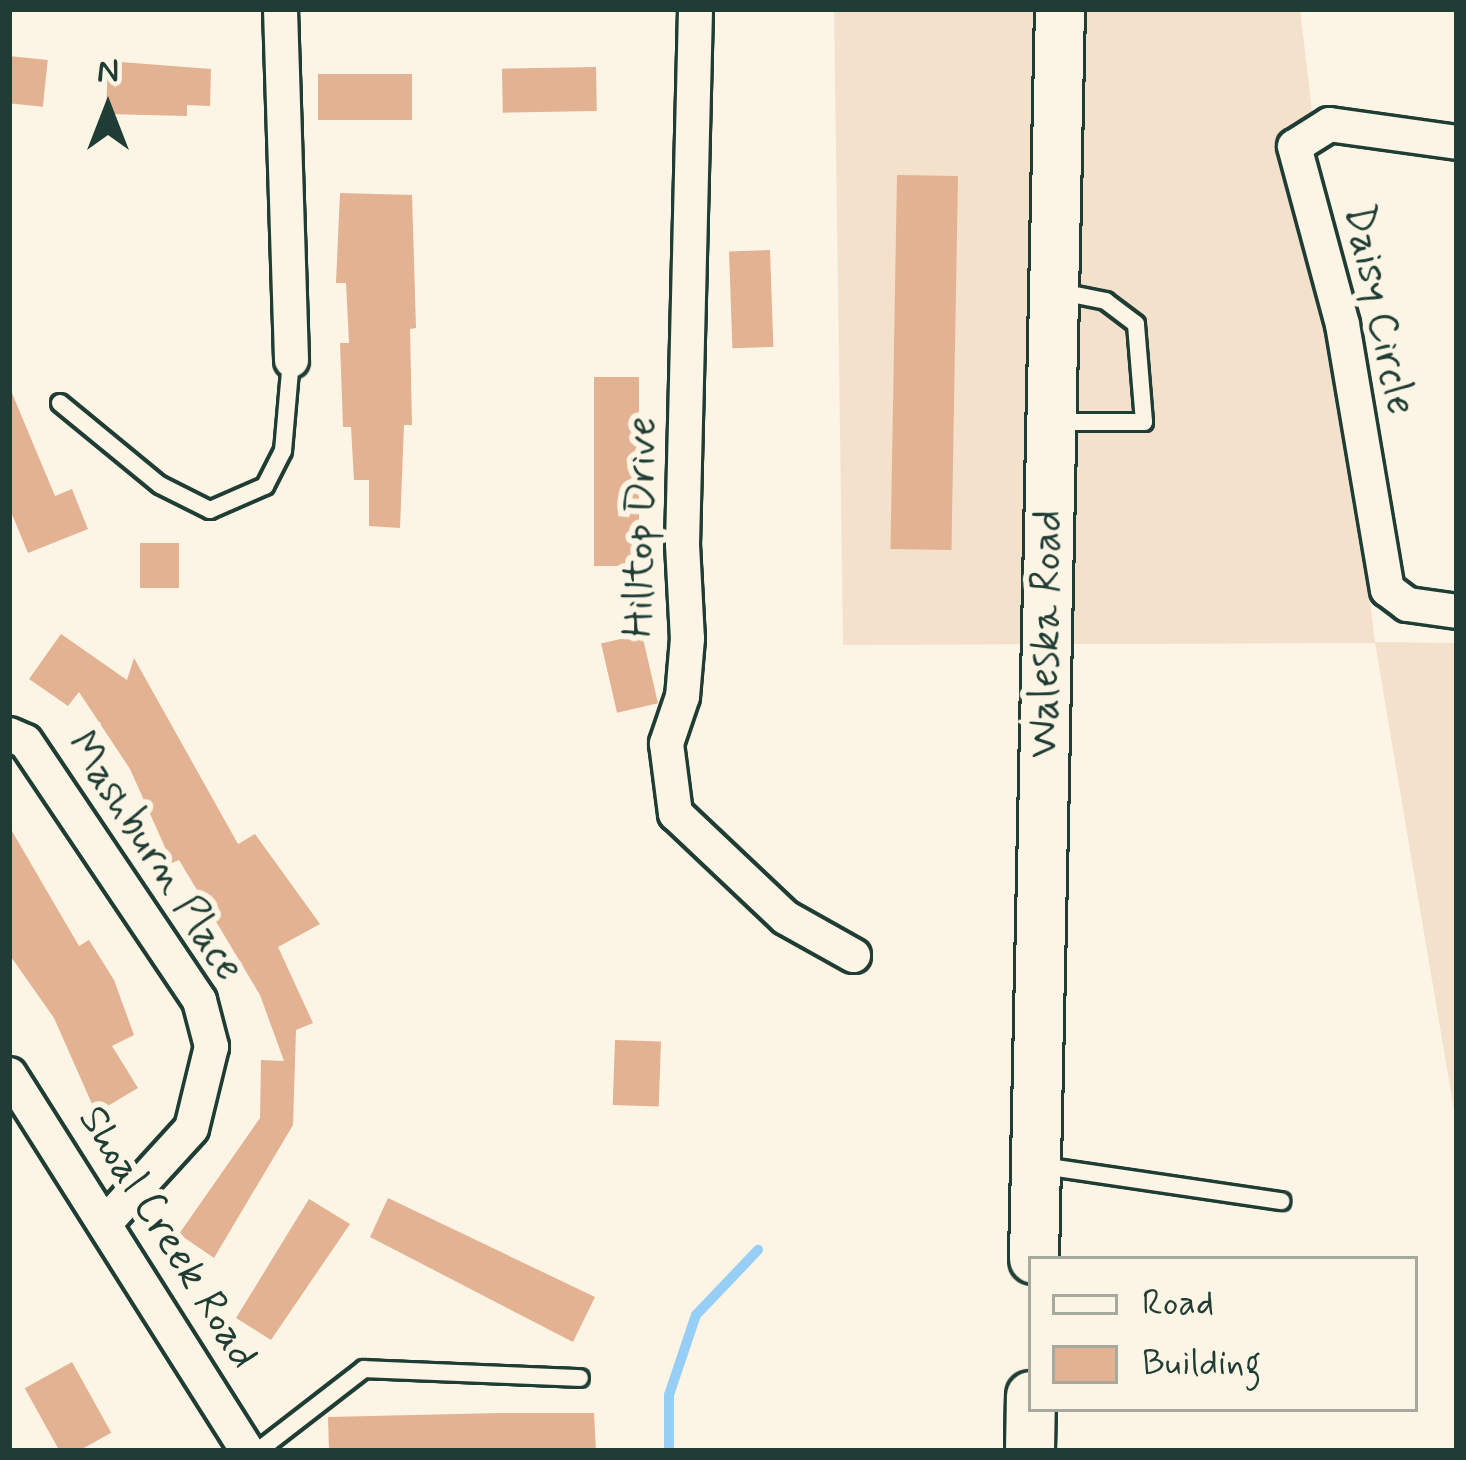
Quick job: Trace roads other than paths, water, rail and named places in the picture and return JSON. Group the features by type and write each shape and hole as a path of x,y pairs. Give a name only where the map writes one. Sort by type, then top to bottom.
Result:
{"main road":[{"name":"Waleska Road","path":"1034,1256 1060,9"},
{"path":"1030,1451 1031,1412"}],"street":[{"path":"280,9 291,360"},
{"name":"Hilltop Drive","path":"695,9 682,544 687,638 682,696 666,743 675,813 785,917 854,955"},
{"name":"Daisy Circle","path":"1457,142 1329,124 1294,146 1342,325 1388,589 1407,604 1457,611"},
{"name":"Mashburn Place","path":"9,734 25,741 199,1000 212,1046 191,1128 107,1220"},
{"name":"Shoal Creek Road","path":"9,1075 107,1220 247,1451"}],"lane":[{"path":"1051,422 1144,422 1136,325 1106,301 1054,290"},
{"path":"60,403 160,485 210,510 265,486 283,451 291,360"},
{"path":"1036,1166 1281,1201"},
{"path":"258,1451 364,1369 580,1378"}],"waterway":[{"path":"669,1451 669,1395 696,1315 758,1250"}]}
